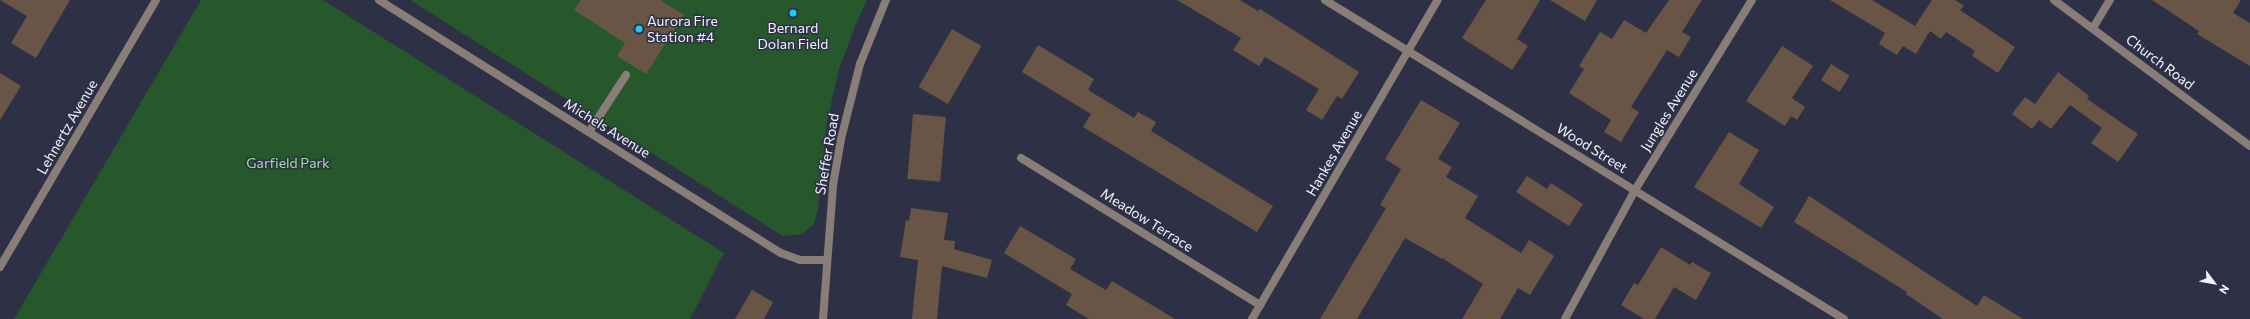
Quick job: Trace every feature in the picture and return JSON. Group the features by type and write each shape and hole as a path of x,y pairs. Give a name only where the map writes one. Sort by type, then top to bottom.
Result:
{"street":[{"name":"Lehnertz Avenue","path":"0,267 156,0"},
{"name":"Michels Avenue","path":"378,0 781,253 800,260 827,260"},
{"name":"Sheffer Road","path":"823,319 834,185 850,98 862,58 886,0"},
{"name":"Wood Street","path":"1325,0 1844,319"},
{"name":"Hankes Avenue","path":"1252,319 1438,0"},
{"name":"Jungles Avenue","path":"1565,319 1635,190 1752,0"},
{"name":"Church Road","path":"2054,0 2250,146"},
{"path":"2093,28 2110,0"},
{"path":"589,132 626,75"},
{"name":"Meadow Terrace","path":"1021,158 1260,305"}],"green space":[{"name":"Garfield Park","path":"201,0 323,0 724,253 690,319 14,319"},
{"path":"410,0 867,0 839,69 827,121 818,208 814,224 802,234 783,236"}],"building":[{"path":"0,0 70,0 36,58 11,43 27,16"},
{"name":"Aurora Fire Station #4","path":"581,0 660,0 684,15 646,74 617,56 625,43 574,10"},
{"path":"1177,0 1240,0 1258,11 1260,9 1359,72 1342,99 1337,96 1322,120 1306,110 1319,89 1265,57 1259,66 1233,50 1241,38"},
{"path":"1486,0 1540,0 1517,39 1528,46 1512,70 1462,38"},
{"path":"1550,0 1597,0 1585,21"},
{"path":"1669,0 1702,0 1682,32 1691,37 1679,57 1667,50 1631,107 1639,112 1621,142 1604,132 1611,120 1569,93 1584,69 1579,66 1600,32 1612,39 1624,20 1646,33"},
{"path":"1830,0 1872,0 1915,26 1932,0 1955,0 1964,6 1960,10 2015,47 1998,73 1972,56 1975,51 1946,32 1941,39 1930,31 1916,54 1903,46 1897,55 1879,44 1885,33"},
{"path":"2152,0 2241,0 2233,13 2250,23 2250,66 2197,34 2199,31"},
{"path":"952,29 981,46 948,104 918,87"},
{"path":"1038,45 1094,79 1088,90 1134,118 1138,112 1156,122 1151,131 1273,206 1257,232 1083,127 1091,114 1022,72"},
{"path":"1782,46 1813,66 1792,98 1805,107 1797,120 1791,116 1785,126 1746,101"},
{"path":"1831,64 1850,76 1840,92 1821,80"},
{"path":"2058,72 2089,96 2087,99 2138,134 2118,162 2091,143 2102,128 2070,105 2051,129 2039,120 2032,129 2012,114 2025,97 2035,104"},
{"path":"0,73 21,86 0,120"},
{"path":"1421,100 1460,123 1438,159 1452,167 1446,177 1478,196 1465,218 1521,253 1529,240 1554,256 1530,295 1518,288 1500,319 1462,319 1483,284 1442,258 1405,238 1357,319 1320,319 1386,208 1380,205 1401,169 1385,159"},
{"path":"913,114 946,117 940,182 907,179"},
{"path":"1729,132 1759,150 1739,184 1774,207 1761,228 1694,187"},
{"path":"1527,176 1547,189 1551,183 1583,204 1569,226 1516,192"},
{"path":"1809,196 1977,306 1984,295 2023,319 1943,319 1906,294 1907,292 1794,222"},
{"path":"911,208 948,213 944,240 955,241 954,249 992,260 987,278 942,266 937,319 912,319 918,260 900,257 906,220 909,221"},
{"path":"1020,226 1076,259 1070,269 1106,290 1112,281 1175,319 1089,319 1066,305 1072,294 1004,253"},
{"path":"1661,247 1690,265 1692,262 1711,273 1696,300 1674,287 1655,319 1644,319 1621,305 1634,283 1638,285"},
{"path":"752,290 773,302 764,319 735,319"}],"place":[{"name":"Bernard Dolan Field","path":"793,13"},
{"name":"Aurora Fire Station #4","path":"639,29"}]}
